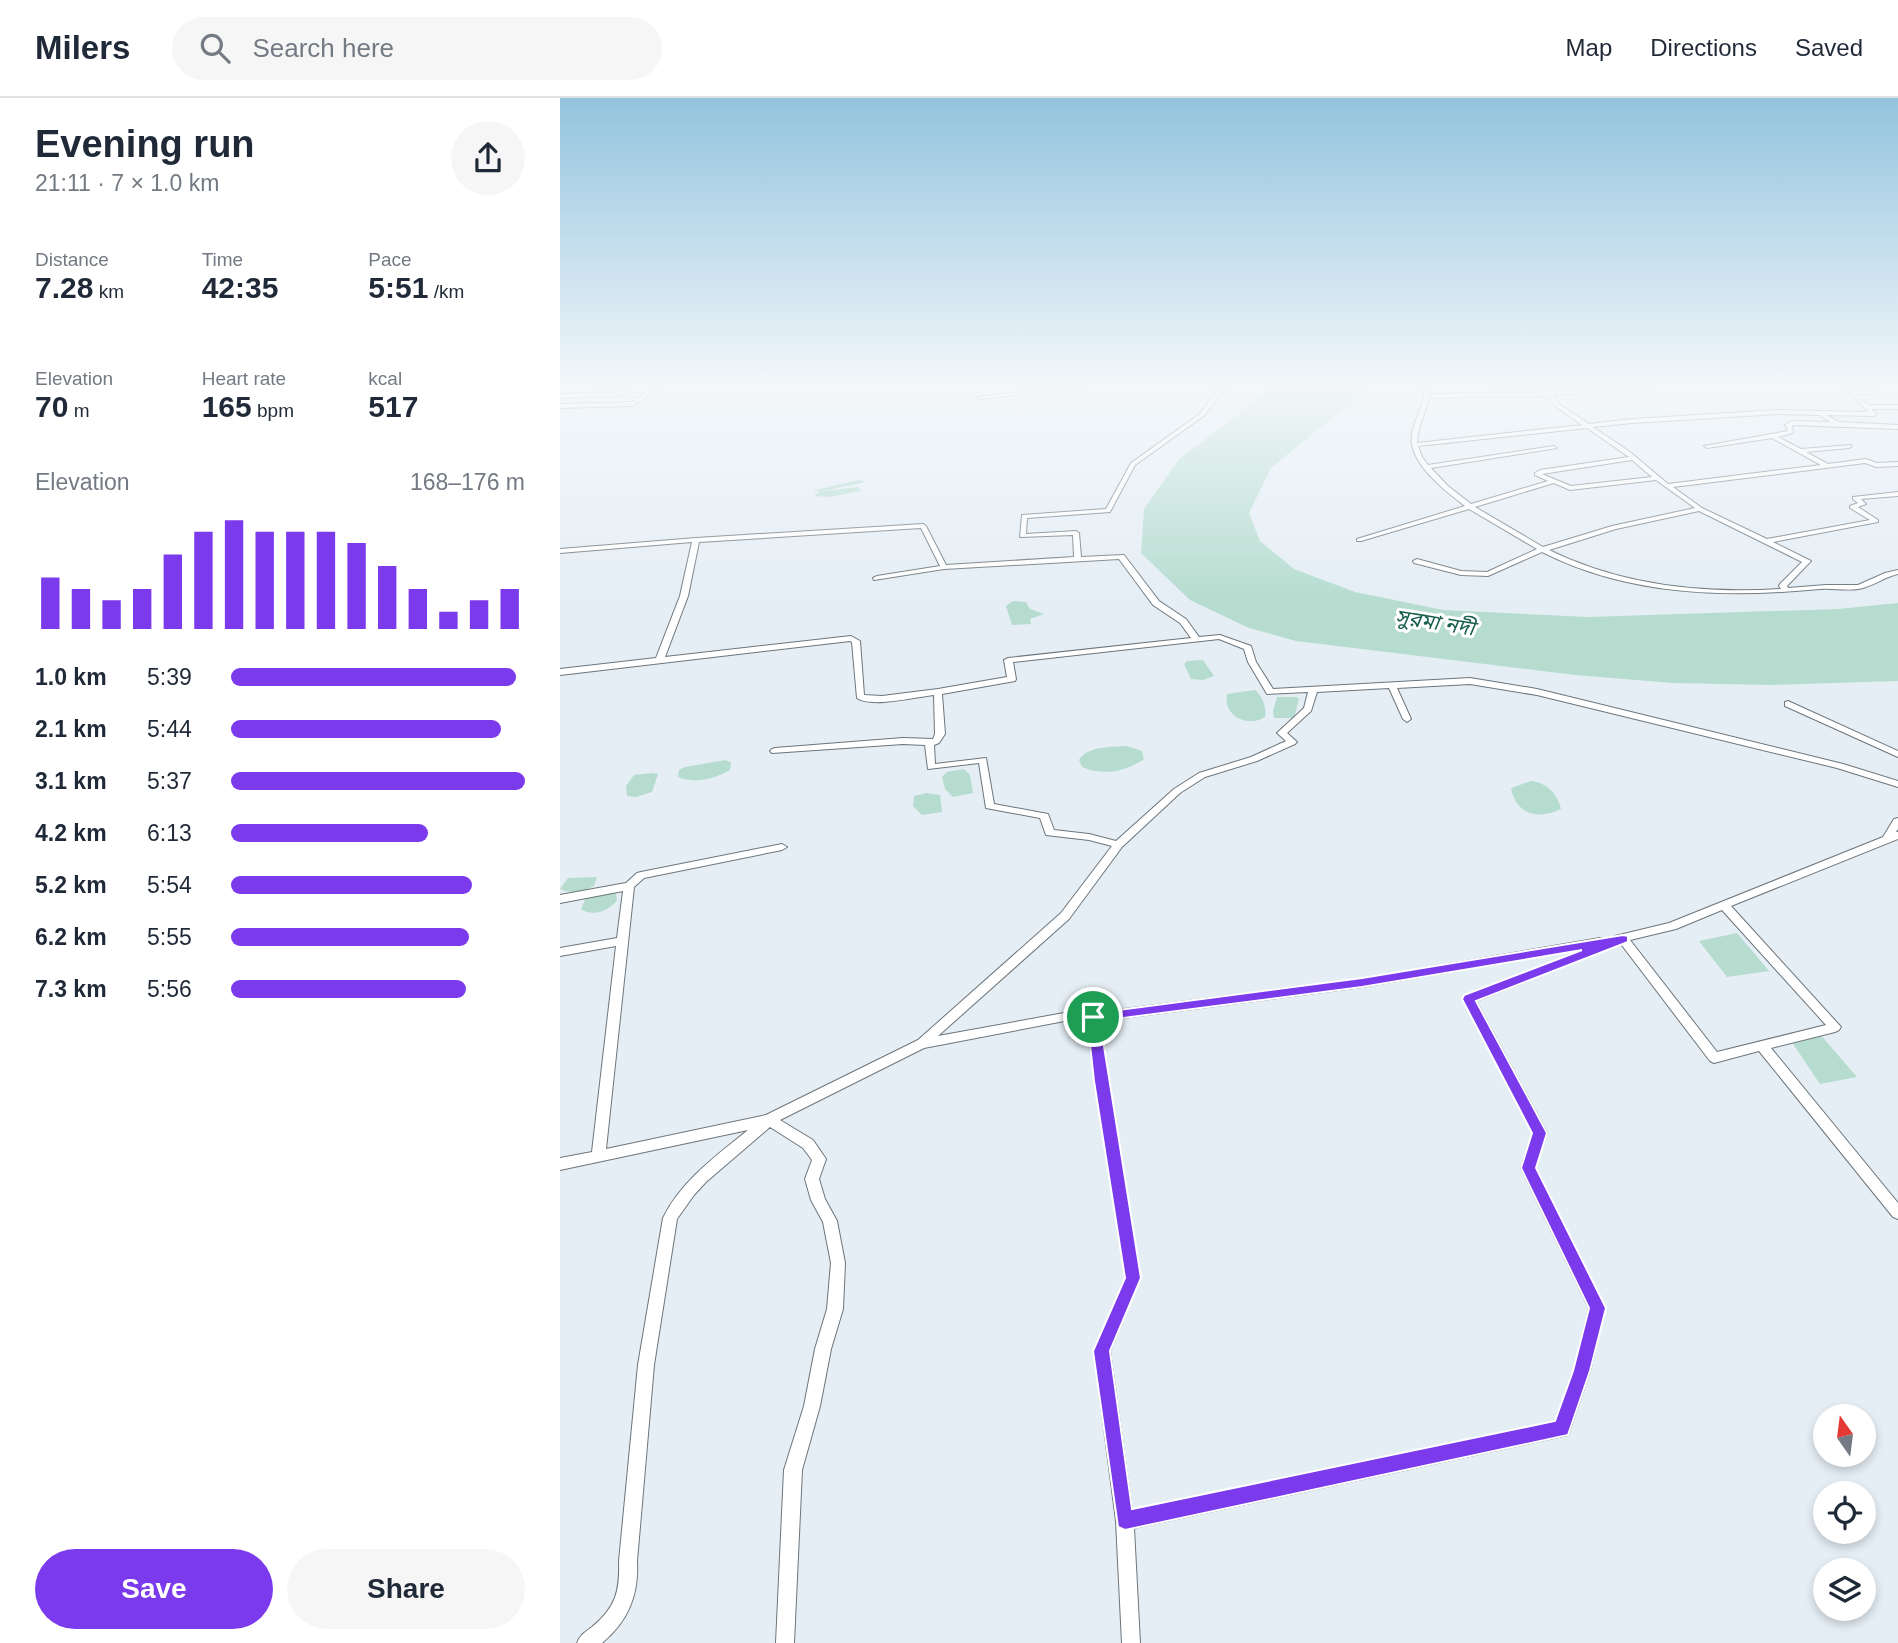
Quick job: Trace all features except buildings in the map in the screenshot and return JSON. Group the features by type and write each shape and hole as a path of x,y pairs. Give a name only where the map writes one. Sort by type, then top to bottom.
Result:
{"street":[{"path":"1078,559 1076,533 1022,536 1024,516 1108,511 1133,464 1140,459"},
{"path":"1421,459 1451,493 1471,508 1544,550 1591,570 1654,584 1723,592 1836,585 1857,587 1898,572"},
{"path":"1428,467 1480,459"},
{"path":"1626,459 1538,473 1552,481 1575,488 1656,478"},
{"path":"1634,459 1700,509 1808,562 1783,586 1786,590"},
{"path":"1815,459 1827,466"},
{"path":"1667,486 1866,461 1876,465 1898,464"},
{"path":"1359,540 1471,508 1552,481"},
{"path":"1767,541 1876,521 1852,507 1863,504 1855,498 1898,494"},
{"path":"1417,561 1461,573 1488,575 1544,550 1614,527 1700,509"},
{"path":"560,551 923,527 944,567"},
{"path":"659,662 684,596 696,540"},
{"path":"877,578 944,567 1121,557 1156,603 1183,621 1196,639"},
{"path":"560,672 851,638 856,641 860,696 863,699 882,699 1012,679 1008,660 1220,637 1248,648 1252,663 1270,692 1470,681 1537,692 1840,766 1898,784"},
{"path":"1392,685 1407,719"},
{"path":"560,1164 769,1120 921,1044 1065,916 1118,845 1177,791 1202,775 1254,759 1292,742 1282,733 1308,709 1313,691"},
{"path":"775,751 902,741 936,741 940,734 938,692"},
{"path":"1788,704 1898,754"},
{"path":"929,743 931,767 983,760 989,806 1044,816 1050,833 1089,837 1118,845"},
{"path":"921,1044 1075,1015 1093,1017 1469,967 1623,939 1672,926 1892,837 1898,821"},
{"path":"560,899 629,886 641,876 782,847"},
{"path":"598,1156 629,886"},
{"path":"1623,939 1714,1058 1835,1027 1724,906"},
{"path":"1125,1521 1562,1429 1581,1371 1597,1308 1528,1168 1540,1133 1469,999 1623,939"},
{"path":"560,952 621,941"},
{"path":"1093,1017 1133,1278 1102,1351 1125,1521 1131,1643"},
{"path":"1762,1046 1898,1213"},
{"path":"586,1643 608,1625 625,1604 630,1580 628,1561 646,1366 670,1218 677,1205 695,1185 769,1120"},
{"path":"769,1120 808,1144 819,1159 813,1179 818,1200 830,1221 838,1263 835,1310 823,1349 812,1406 793,1469 785,1643"}],"water":[{"name":"সুরমা নদী","path":"1179,459 1282,459 1271,468 1249,513 1260,541 1294,569 1355,592 1443,610 1588,617 1838,609 1898,603 1898,681 1772,685 1673,683 1575,675 1296,641 1249,628 1190,600 1141,553 1144,509"},
{"path":"859,480 866,482 822,491 859,487 860,491 830,497 814,496 819,492 815,490"},
{"path":"1013,601 1026,602 1030,609 1044,614 1030,619 1031,624 1012,625 1006,606"},
{"path":"1203,660 1214,676 1203,680 1191,679 1184,664 1187,661"},
{"path":"1255,690 1263,702 1265,717 1251,721 1238,718 1229,708 1227,694"},
{"path":"1277,697 1299,699 1294,718 1274,718"},
{"path":"1127,746 1142,751 1144,759 1122,770 1090,770 1082,767 1079,760 1094,750"},
{"path":"726,760 731,763 730,770 718,776 704,780 678,777 679,770 685,767"},
{"path":"964,769 970,775 973,793 953,797 945,789 942,777 947,772"},
{"path":"658,774 652,792 636,797 627,796 626,786 634,775"},
{"path":"1531,781 1550,790 1561,809 1537,814 1523,809 1511,788"},
{"path":"927,793 940,795 942,812 922,815 913,806 914,796"},
{"path":"597,877 594,886 586,890 573,892 560,889 568,878"},
{"path":"616,893 617,900 605,910 590,913 581,909 586,897"},
{"path":"1737,933 1769,971 1727,977 1699,941"},
{"path":"1819,1033 1857,1077 1820,1084 1791,1041"}],"route":[{"path":"1623,939 1469,999 1540,1133 1528,1168 1597,1308 1581,1371 1562,1429 1125,1521 1102,1351 1133,1278 1093,1017 1362,983 1623,939"}]}
